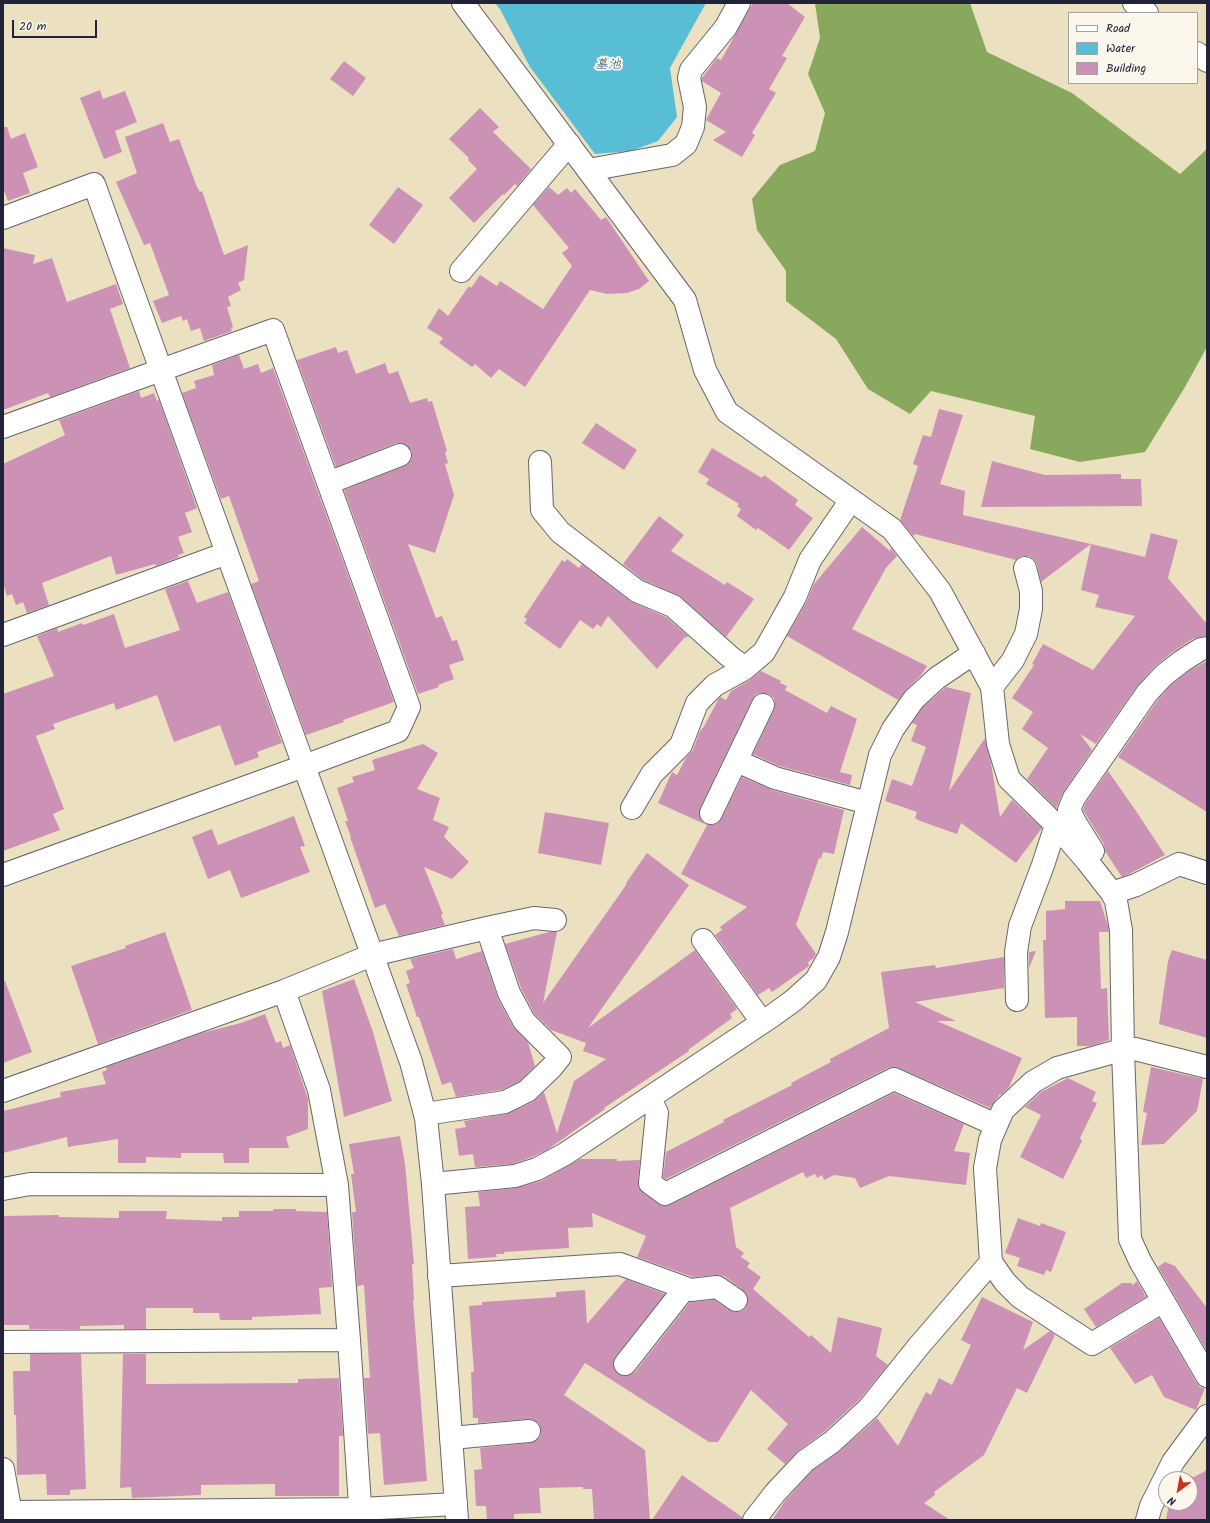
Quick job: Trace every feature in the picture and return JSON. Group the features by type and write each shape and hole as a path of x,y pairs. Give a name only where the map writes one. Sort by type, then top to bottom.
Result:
{"street":[{"path":"463,3 685,300 705,370 727,412 892,529 940,591 992,687 998,744 1009,778 1056,825 1087,861 1111,892 1116,901 1121,930 1123,1051 1130,1239 1140,1261 1207,1376"},
{"path":"588,170 672,155 686,144 693,127 695,107 689,78 692,70 726,27 739,3"},
{"path":"1198,54 1207,61"},
{"path":"461,271 569,144"},
{"path":"3,218 94,184 411,1062 424,1114 433,1184 457,1512 12,1516 3,1469"},
{"path":"3,427 273,330 409,707 398,730 3,876"},
{"path":"328,483 400,455"},
{"path":"540,462 542,510 560,532 637,590 672,606 729,656 745,668"},
{"path":"632,808 652,774 681,745 697,704 715,685 745,668 764,652 795,597 810,560 852,500"},
{"path":"3,635 227,553"},
{"path":"992,687 1013,660 1026,634 1031,609 1031,591 1025,568"},
{"path":"1111,892 1108,875 1069,810 1074,798 1147,693 1164,675 1182,661 1201,649 1207,648"},
{"path":"433,1184 515,1176 537,1169 565,1154 650,1098 794,1000 816,980 830,957 880,756 893,729 914,699 937,678 974,653"},
{"path":"711,814 763,705"},
{"path":"737,761 775,778 868,803"},
{"path":"1017,1000 1016,952 1020,926 1056,825"},
{"path":"1111,892 1136,885 1179,864 1207,873"},
{"path":"3,1091 284,991 372,955 534,918 555,920"},
{"path":"424,1114 505,1102 527,1091 552,1067 560,1057 524,1021 509,994 487,928"},
{"path":"703,940 762,1022"},
{"path":"284,991 319,1090 336,1185 349,1340 361,1514"},
{"path":"1163,1301 1092,1344 1020,1297 1005,1282 991,1262 985,1168 990,1140 1003,1110 1033,1082 1058,1068 1114,1052 1135,1049 1207,1067"},
{"path":"650,1098 657,1113 650,1183 665,1194 894,1079 996,1125"},
{"path":"3,1189 30,1184 336,1185"},
{"path":"754,1520 774,1493 805,1462 832,1442 869,1408 918,1347 991,1262"},
{"path":"440,1276 620,1264 691,1290 717,1287 736,1300"},
{"path":"625,1364 685,1288"},
{"path":"3,1342 349,1340"},
{"path":"1147,1520 1150,1506 1173,1462 1207,1416"},
{"path":"451,1438 529,1431"}],"green space":[{"path":"815,3 970,3 987,52 1072,93 1180,174 1207,149 1207,347 1185,387 1145,452 1080,462 1030,449 1035,416 931,391 910,414 868,389 836,339 786,301 786,271 757,230 752,199 780,165 815,151 825,113 808,74 820,38"}],"water":[{"name":"墓池","path":"495,3 706,3 670,68 677,117 658,141 631,151 595,154 530,67 500,9"}],"building":[{"path":"753,3 787,3 805,17 782,56 787,58 769,89 776,93 752,133 755,135 742,157 713,140 726,132 706,120 721,93 702,81 702,78 717,58 721,60"},
{"path":"344,61 366,78 353,96 330,79"},
{"path":"100,90 103,99 125,91 137,122 115,131 122,152 104,159 80,98"},
{"path":"480,108 499,127 493,132 531,169 517,186 515,184 504,195 503,194 474,223 449,198 477,169 468,160 469,158 449,139"},
{"path":"163,123 170,142 179,139 197,187 200,192 202,191 224,255 248,245 244,280 238,283 241,290 228,297 231,306 227,307 233,327 231,328 232,331 204,341 200,328 191,331 187,319 183,321 181,316 162,323 153,301 169,295 150,243 144,245 116,182 137,173 125,137"},
{"path":"3,127 7,127 11,139 25,133 38,167 23,173 30,193 8,201 3,188"},
{"path":"398,187 423,205 394,244 369,225"},
{"path":"549,187 558,195 567,188 571,193 575,189 601,220 606,217 649,281 639,289 627,293 607,294 590,290 525,387 499,369 491,378 475,364 472,367 439,343 443,338 427,328 439,308 448,316 469,286 471,288 480,275 497,286 500,281 543,309 572,266 562,253 569,248 533,205"},
{"path":"3,248 35,255 33,264 52,258 67,302 116,284 123,304 110,309 130,368 50,397 48,393 3,410"},
{"path":"336,347 338,353 347,350 356,374 385,363 389,374 398,371 410,403 427,398 428,402 432,401 447,451 445,452 448,463 445,464 454,495 435,553 408,544 436,618 442,616 452,641 457,640 464,660 449,665 454,679 438,685 439,687 418,694 344,490 405,466 410,462 412,451 407,445 396,443 336,467 297,360"},
{"path":"239,355 244,369 258,364 261,373 273,368 394,702 306,735 251,584 259,581 229,496 221,499 182,393 196,388 194,381 214,375 212,365"},
{"path":"139,391 141,398 154,393 157,401 159,400 197,508 185,513 192,532 178,537 184,553 178,555 179,557 156,566 155,564 116,575 111,556 42,583 49,605 27,613 23,602 16,605 12,594 7,596 3,583 3,464 65,435 59,420"},
{"path":"939,409 963,415 940,484 965,491 963,515 1091,544 1041,582 1037,564 1034,559 1029,556 1021,556 1016,560 915,534 913,536 900,520 918,466 913,464 923,435 931,437"},
{"path":"596,423 637,450 624,470 582,443"},
{"path":"712,448 762,478 764,475 798,500 795,505 813,518 789,550 758,528 756,530 737,516 741,509 737,506 739,504 706,484 709,479 698,472"},
{"path":"992,461 1045,475 1121,474 1121,479 1141,479 1142,506 981,507"},
{"path":"659,516 684,535 671,551 725,585 727,582 754,599 726,637 681,597 643,580 623,564"},
{"path":"862,527 890,551 891,548 897,556 886,568 852,629 927,666 922,674 898,700 787,636 806,603 814,584"},
{"path":"1151,533 1178,540 1168,578 1207,624 1207,636 1194,638 1155,666 1137,686 1096,744 1080,734 1092,750 1064,791 1056,808 1027,779 1048,748 1022,729 1033,712 1012,698 1034,665 1032,664 1043,644 1093,670 1135,616 1095,607 1099,595 1081,590 1091,544 1145,557"},
{"path":"567,559 579,568 582,564 630,601 666,617 688,636 686,638 685,637 657,669 608,616 601,627 597,624 593,629 580,620 560,649 524,623 527,619 524,617 562,560 565,562"},
{"path":"188,581 197,603 228,592 282,743 257,752 259,757 235,766 220,725 174,742 157,695 116,710 114,703 53,724 55,729 36,736 64,809 53,814 60,830 3,851 3,694 54,676 37,636 57,628 58,632 82,623 83,625 114,614 125,648 180,630 165,589"},
{"path":"1207,661 1207,812 1118,757 1157,701 1172,684 1189,671"},
{"path":"761,671 781,681 780,683 787,686 785,690 827,713 831,706 857,719 840,772 852,775 850,785 779,766 753,754 774,710 775,704 774,698 769,694 756,694 700,808 699,814 701,820 705,824 712,825 718,823 722,818 742,777 772,790 844,810 834,854 823,852 821,859 819,858 796,925 816,954 814,958 808,962 809,966 772,992 769,988 758,995 715,935 722,930 720,927 747,907 681,874 707,825 658,803 672,772 677,775 686,758 693,750 699,733 720,697 726,700 731,691 750,680"},
{"path":"946,687 971,693 949,791 985,738 991,763 1000,817 1012,800 1042,828 1016,863 961,823 957,834 920,821 915,818 917,812 885,801 892,779 912,786 926,747 911,741 917,725 912,723 923,707"},
{"path":"423,744 438,753 417,789 440,798 433,820 449,827 444,837 469,862 452,879 424,867 443,914 441,915 445,925 399,936 385,904 375,908 350,837 345,821 348,821 337,788 354,782 352,777 375,770 372,760"},
{"path":"1108,771 1165,855 1122,877 1105,851 1104,844 1083,810 1085,804"},
{"path":"545,812 609,823 601,865 538,853"},
{"path":"294,816 305,846 300,847 310,872 241,898 230,870 208,879 192,837 212,829 218,845"},
{"path":"647,853 689,885 588,1028 695,950 737,1009 730,1014 732,1018 688,1050 689,1051 604,1108 605,1109 547,1150 512,1164 475,1167 473,1154 459,1156 455,1129 466,1127 464,1121 510,1113 533,1102 544,1092 557,1133 574,1081 606,1059 583,1051 586,1043 551,1030 534,1013 521,988 505,944 549,932 557,932 543,1003"},
{"path":"1065,901 1100,901 1108,926 1109,932 1099,932 1101,989 1107,988 1109,1040 1091,1046 1077,1046 1077,1017 1045,1018 1043,940 1046,940 1046,911 1065,909"},
{"path":"165,932 192,1010 98,1044 71,966 126,948 125,946"},
{"path":"453,949 456,959 482,951 498,999 513,1027 528,1042 535,1066 520,1081 501,1090 456,1097 451,1082 442,1085 419,1017 417,1017 406,984 410,983 406,971 414,968 410,959"},
{"path":"1172,950 1207,960 1207,1038 1159,1024 1168,961"},
{"path":"1036,951 1029,968 1029,952"},
{"path":"1004,957 1004,988 915,1002 956,1021 937,1021 1022,1058 1009,1087 1001,1095 1000,1094 990,1108 899,1068 888,1068 666,1179 663,1177 666,1152 724,1122 723,1120 792,1085 791,1083 831,1062 830,1059 889,1028 881,972 935,965 936,968"},
{"path":"354,979 373,1032 392,1101 344,1117 322,991"},
{"path":"3,981 5,981 32,1052 3,1063"},
{"path":"265,1014 276,1043 281,1041 283,1048 290,1045 308,1099 308,1129 286,1137 289,1148 249,1148 249,1163 224,1163 223,1153 181,1153 181,1158 146,1157 146,1163 118,1163 118,1139 68,1147 67,1137 3,1153 3,1111 61,1097 60,1092 106,1084 102,1072 107,1070 106,1067 202,1033 241,1023"},
{"path":"1151,1067 1203,1079 1197,1111 1164,1144 1141,1145 1147,1113 1143,1112"},
{"path":"1068,1078 1096,1092 1092,1101 1097,1103 1080,1138 1082,1141 1063,1179 1020,1157 1041,1115 1025,1107 1041,1092"},
{"path":"894,1093 964,1124 954,1151 970,1153 966,1185 889,1176 860,1188 855,1178 834,1175 824,1180 822,1175 817,1178 815,1174 806,1178 803,1172 730,1208 736,1247 744,1253 741,1257 750,1263 747,1267 761,1277 753,1289 809,1337 811,1335 831,1353 838,1317 882,1328 876,1356 888,1365 860,1399 824,1432 798,1451 785,1464 767,1449 788,1424 751,1390 718,1442 709,1442 585,1363 564,1395 645,1450 650,1520 594,1520 592,1489 583,1489 583,1487 539,1488 541,1513 514,1514 514,1520 487,1520 486,1506 476,1506 474,1470 482,1469 480,1448 530,1443 536,1441 540,1437 541,1430 539,1424 534,1420 528,1419 478,1423 478,1418 473,1418 471,1372 474,1372 469,1306 482,1305 482,1302 556,1297 556,1292 585,1290 587,1324 626,1279 665,1294 615,1357 613,1363 614,1369 618,1374 624,1376 635,1372 690,1302 714,1300 729,1310 735,1312 742,1311 746,1307 748,1301 747,1294 724,1276 716,1275 693,1277 637,1257 646,1236 592,1213 593,1227 568,1228 569,1248 504,1252 504,1254 496,1254 497,1257 468,1259 465,1207 480,1206 478,1192 516,1188 541,1181 580,1159 617,1159 617,1161 640,1160 638,1182 639,1188 643,1193 658,1204 664,1206 670,1205"},
{"path":"400,1136 405,1164 414,1264 412,1264 413,1300 427,1481 384,1485 380,1433 368,1434 364,1378 370,1378 364,1285 357,1286 352,1212 356,1212 351,1174 354,1174 349,1144"},
{"path":"273,1209 296,1209 296,1211 327,1212 332,1287 319,1288 321,1314 252,1317 252,1320 220,1320 219,1313 193,1313 193,1308 146,1308 146,1329 124,1329 124,1325 80,1326 80,1329 29,1329 29,1325 3,1325 4,1216 59,1215 59,1217 119,1218 119,1211 167,1211 166,1219 222,1221 222,1217 239,1217 239,1211 273,1211"},
{"path":"1018,1218 1040,1226 1041,1223 1066,1232 1051,1272 1046,1270 1044,1275 1017,1266 1020,1258 1005,1253"},
{"path":"1165,1262 1175,1266 1207,1308 1207,1351 1158,1267"},
{"path":"1137,1281 1146,1297 1096,1327 1084,1309 1122,1283 1131,1283 1133,1285"},
{"path":"982,1297 1033,1322 1023,1350 1050,1331 1055,1335 1027,1393 1017,1388 984,1455 934,1492 935,1495 924,1503 950,1520 772,1520 785,1501 813,1470 840,1451 877,1418 898,1446 926,1392 931,1395 939,1378 952,1385 971,1345 961,1340"},
{"path":"1159,1318 1196,1382 1200,1387 1205,1388 1196,1410 1164,1397 1152,1375 1135,1384 1110,1348"},
{"path":"30,1354 81,1354 86,1489 70,1490 70,1495 47,1495 46,1474 17,1475 16,1415 14,1415 13,1371 30,1371"},
{"path":"123,1354 146,1354 146,1384 298,1383 298,1379 339,1378 343,1436 339,1436 339,1496 275,1496 275,1484 201,1485 201,1495 132,1498 131,1487 120,1488"},
{"path":"1207,1470 1207,1520 1166,1520 1168,1511 1198,1511 1198,1475"},
{"path":"682,1475 742,1517 742,1520 652,1520"}]}
